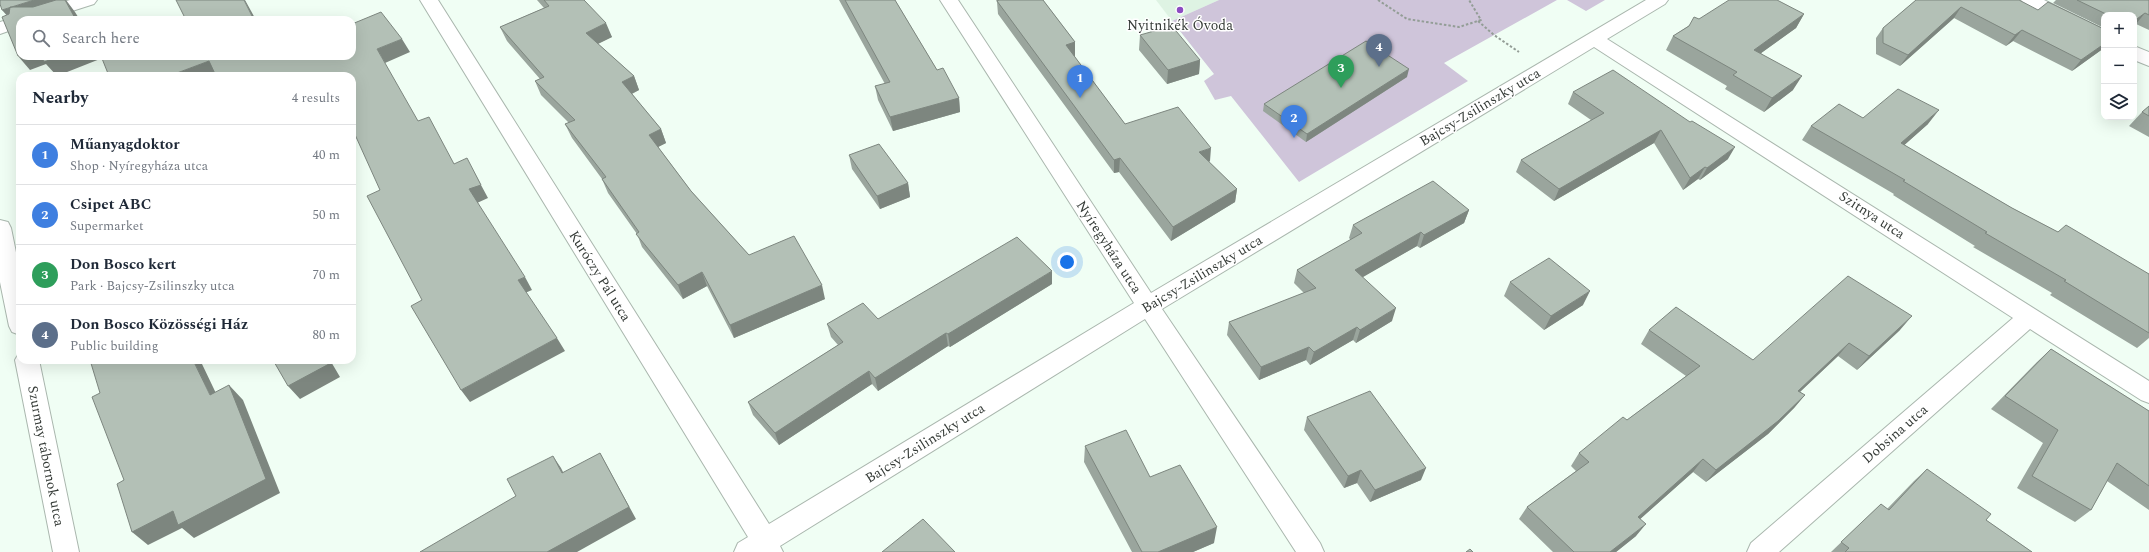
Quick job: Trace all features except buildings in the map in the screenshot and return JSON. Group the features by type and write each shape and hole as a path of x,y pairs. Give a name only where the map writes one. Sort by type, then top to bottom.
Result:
{"street":[{"path":"38,16 88,0"},
{"name":"Kuróczy Pál utca","path":"429,0 768,547"},
{"name":"Nyíregyháza utca","path":"949,0 1148,306 1311,552"},
{"name":"Bajcsy-Zsilinszky utca","path":"747,552 768,547 1148,306 1659,0"},
{"path":"2030,0 2101,36"},
{"path":"0,28 16,23"},
{"name":"Szitnya utca","path":"1594,39 2149,393"},
{"path":"2137,54 2149,60"},
{"path":"0,228 16,306"},
{"name":"Dobsina utca","path":"1760,552 2030,316"},
{"name":"Szurmay tábornok utca","path":"28,364 66,552"}],"path":[{"path":"1378,0 1407,19 1459,27 1481,20 1469,0"},
{"path":"1478,21 1494,35 1544,69"}],"shaded area":[{"name":"Nyitnikék Óvoda","path":"1156,0 1219,0 1172,21"},
{"path":"1219,0 1557,0 1444,63 1468,81 1299,182 1231,96 1215,100 1204,81 1214,74 1172,21"},
{"path":"1567,0 1605,0 1586,11"}],"place":[{"name":"Nyitnikék Óvoda","path":"1180,10"},
{"name":"Don Bosco Közösségi Ház","path":"1379,67"},
{"name":"Don Bosco kert","path":"1341,88"},
{"name":"Műanyagdoktor","path":"1080,98"},
{"name":"Csipet ABC","path":"1294,138"}]}
